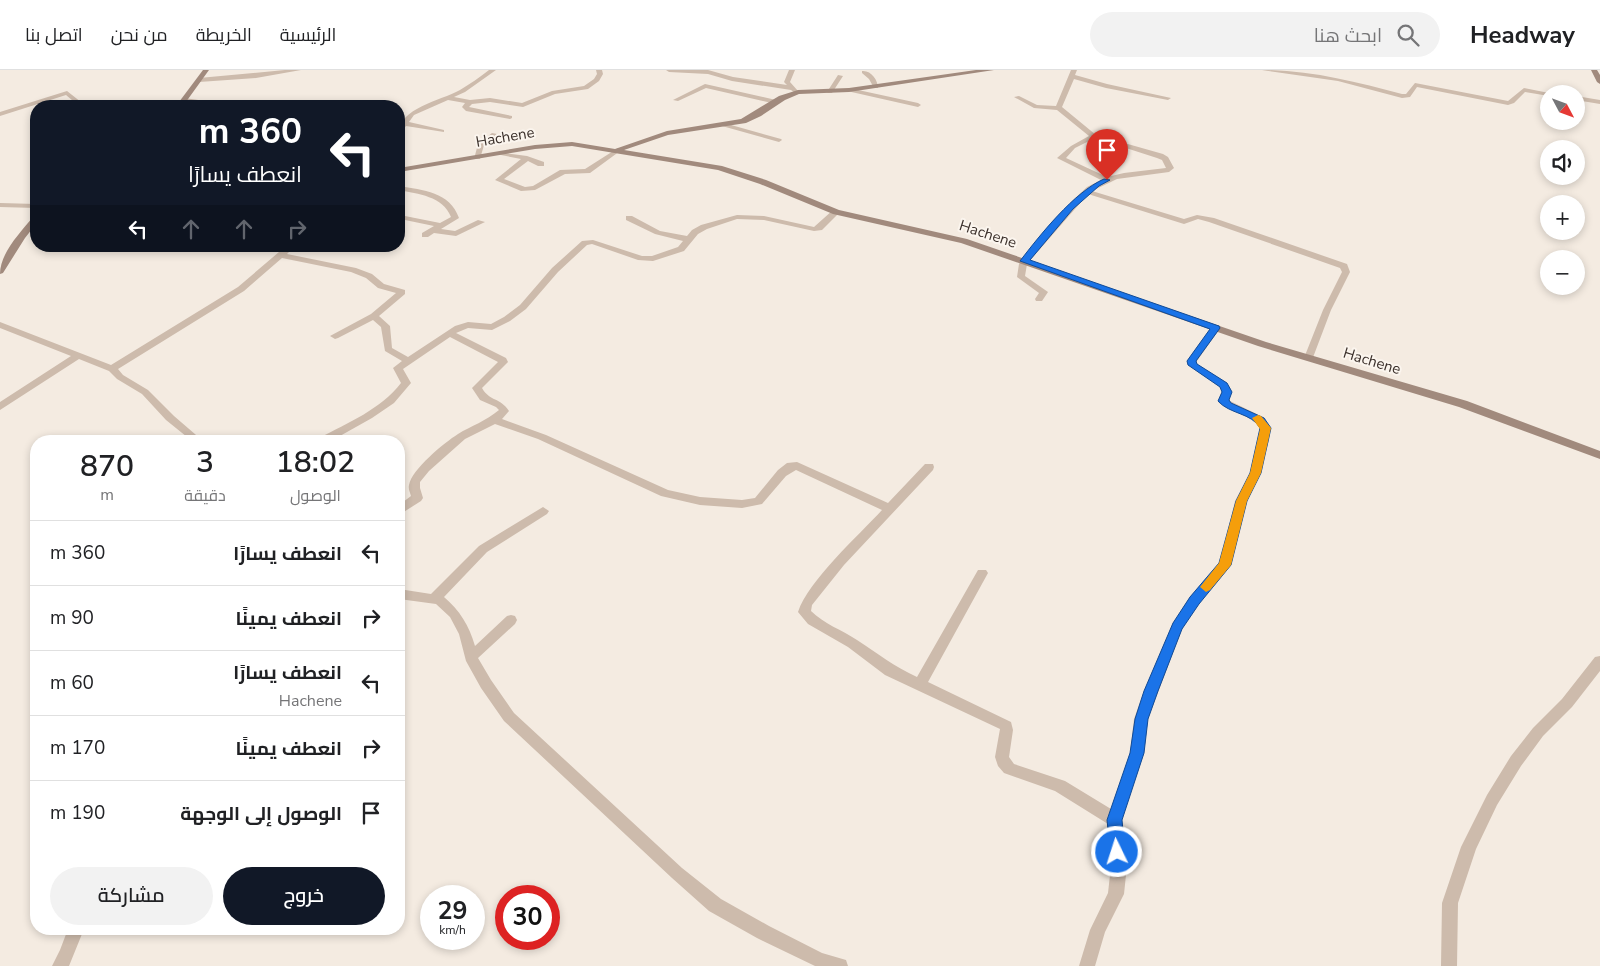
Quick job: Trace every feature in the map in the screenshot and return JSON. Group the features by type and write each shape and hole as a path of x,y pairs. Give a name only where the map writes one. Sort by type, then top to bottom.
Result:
{"street":[{"path":"183,100 206,70"},
{"path":"199,80 294,70"},
{"path":"405,122 421,108 463,91 493,70"},
{"path":"448,98 470,102 490,100 523,105 554,92 586,88 597,80 600,74 599,70"},
{"path":"669,70 708,72 732,79 794,90"},
{"path":"792,70 787,80 794,90"},
{"name":"Hachene","path":"618,150 667,133 724,125 753,117 794,90 830,92 991,70"},
{"path":"1265,70 1338,79 1402,96 1408,96 1415,85 1508,103 1512,102 1524,90 1540,92"},
{"path":"1594,70 1599,80"},
{"path":"864,72 872,78 876,87"},
{"path":"1059,108 1060,97 1069,86 1073,73 1112,88 1168,98"},
{"path":"830,92 840,76"},
{"path":"676,100 706,86 776,102"},
{"path":"849,90 918,105"},
{"path":"45,100 67,93 76,100"},
{"path":"1017,97 1036,107 1059,108 1094,136 1160,156 1165,159 1170,168 1169,170 1140,173 1107,180 1088,192 1070,208 1024,261 1020,273 1021,276 1044,292 1039,299"},
{"path":"1585,100 1600,102"},
{"path":"470,102 466,107 468,110 510,118"},
{"path":"0,114 30,105"},
{"path":"405,117 409,117"},
{"path":"405,124 442,131"},
{"path":"724,125 778,140"},
{"path":"477,157 481,144 494,134"},
{"path":"1094,136 1074,147 1061,158 1107,180"},
{"name":"Hachene","path":"405,169 562,144 618,150 695,163 733,172 778,187 836,212 944,235 1216,328 1497,415 1600,455"},
{"path":"526,158 499,180 524,189 535,188 563,172 587,171 618,150"},
{"path":"498,153 526,158 542,164"},
{"path":"405,189 432,195 453,210 455,218 426,236"},
{"path":"1088,192 1184,222 1197,217 1211,220 1344,266 1346,272 1327,310 1309,358"},
{"path":"0,205 30,206"},
{"path":"333,435 370,414 400,391 406,383 398,368 465,325 488,328 507,319 523,307 555,270 585,243 594,242 640,258 653,259 676,252 685,246 695,232 713,223 737,217 764,218 814,229 819,228 836,212"},
{"path":"408,218 456,234 482,222"},
{"path":"629,218 637,224 665,235 690,238"},
{"path":"0,271 30,226"},
{"path":"112,369 230,296 285,252"},
{"path":"282,255 353,270 369,276 382,286 402,292 374,316 335,336"},
{"path":"374,316 385,326 388,349 408,361"},
{"path":"0,325 112,369 120,377 145,392 170,418 191,435"},
{"path":"1087,966 1106,910 1116,894 1118,875 1115,820 1137,753 1142,719 1151,691 1177,627 1194,600 1225,565 1241,501 1255,473 1264,440 1265,428 1261,420 1228,405 1223,401 1227,392 1224,385 1192,365 1192,361 1216,328"},
{"path":"405,506 417,498 415,482 430,463 462,437 495,420 504,411 504,408 483,398 477,388 503,360 450,334"},
{"path":"0,407 79,355"},
{"path":"495,420 542,437 587,459 676,496 700,501 734,503 758,501 766,494 782,473 791,466 797,466 888,508"},
{"path":"929,467 888,508 807,603 804,612 812,620 852,643 890,671 963,703 1006,726 1008,734 1002,760 1006,766 1014,772 1042,778 1069,791 1115,820"},
{"path":"434,599 488,544 543,511"},
{"path":"920,685 982,573"},
{"path":"405,595 434,599 446,604 460,621 471,657 486,684 509,718 696,889 716,905 763,932 820,960 840,966"},
{"path":"471,657 511,620"},
{"path":"1448,966 1450,903 1469,847 1492,800 1516,761 1538,732 1567,703 1600,661"},
{"path":"60,966 67,955 74,935"}],"slow traffic":[{"path":"1206,587 1225,565 1241,501 1255,473 1264,440 1265,428 1258,418"}],"route":[{"path":"1107,180 1097,184 1070,208 1044,241 1024,261 1216,328 1192,361 1192,365 1224,385 1227,392 1223,401 1261,420 1265,428 1264,440 1255,473 1241,501 1225,565 1194,600 1177,627 1151,691 1142,719 1137,753 1115,820 1117,852"}]}
